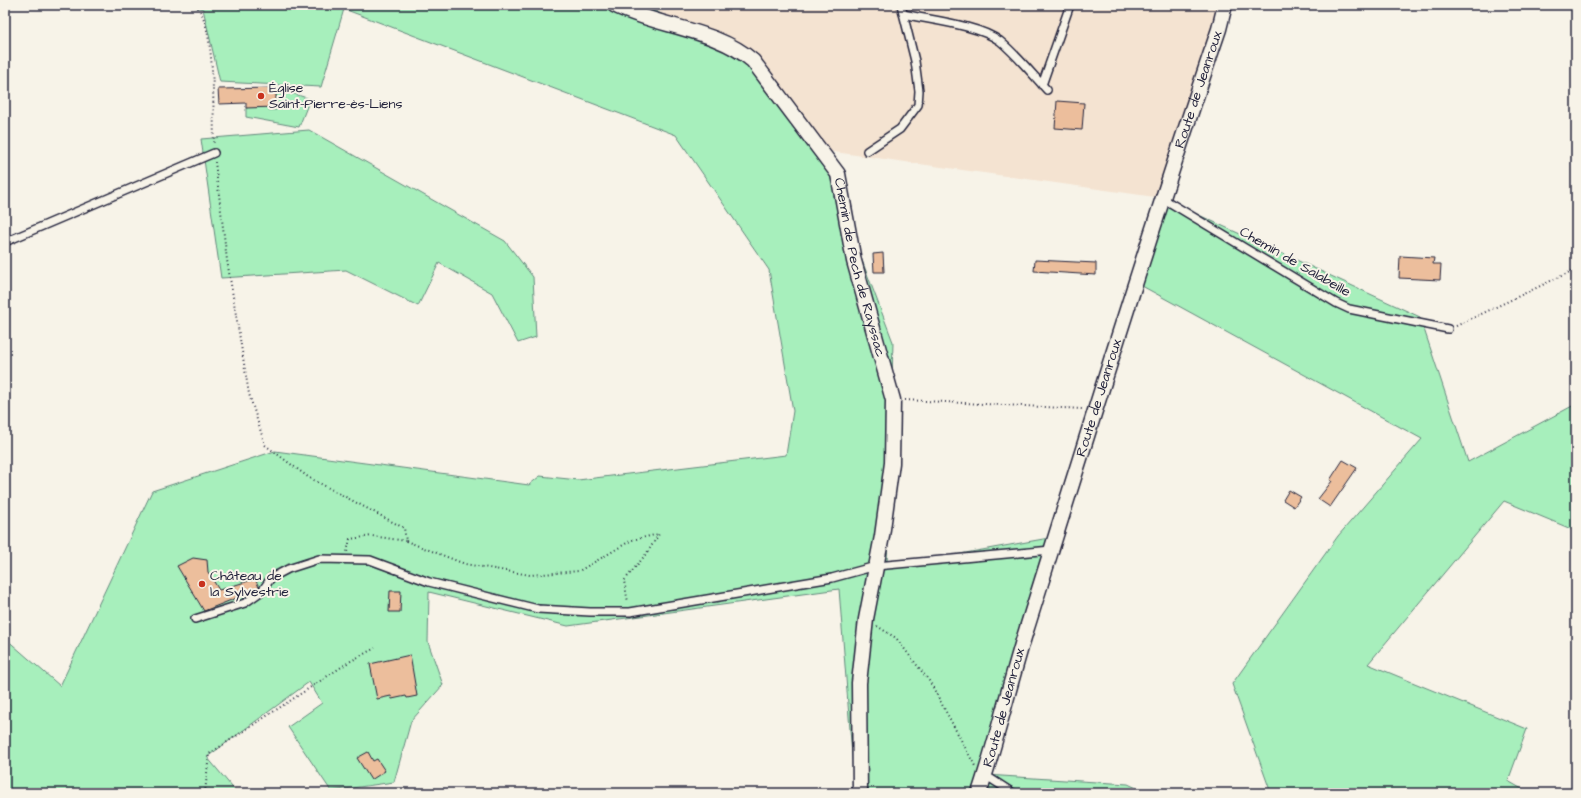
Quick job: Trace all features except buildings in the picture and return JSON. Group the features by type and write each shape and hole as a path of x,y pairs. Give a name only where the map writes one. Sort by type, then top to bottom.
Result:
{"street":[{"name":"Chemin de Pech de Rayssac","path":"614,5 627,12 697,33 741,50 754,61 838,174 854,261 893,400 892,463 866,619 859,683 860,793"},
{"name":"Route de Jeanroux","path":"979,793 1014,669 1162,198 1219,29 1225,5"}],"lane":[{"path":"867,150 900,129 918,105 919,91 917,76 901,5"},
{"path":"903,14 973,29 988,34 1000,42 1044,88 1070,5"},
{"path":"5,242 214,153"},
{"name":"Chemin de Salabeille","path":"1162,198 1336,303 1349,309 1448,329"},
{"path":"195,619 245,603 262,591 271,578 288,569 319,559 370,560 429,582 538,609 590,612 630,612 832,578 876,566 1052,550"},
{"path":"985,775 1013,793"}],"path":[{"path":"195,5 201,9 208,31 212,84 214,153 227,260 248,386 265,444 308,477 404,528 406,542"},
{"path":"1448,329 1576,269"},
{"path":"893,400 1096,409"},
{"path":"346,560 350,539 372,536 406,542 466,564 530,575 579,571 632,540 659,534 647,553 624,581 630,612"},
{"path":"866,619 896,638 930,682 972,762 985,775"},
{"path":"205,793 209,754 349,662 375,648"}],"shaded area":[{"path":"644,5 1225,5 1162,198 820,150"}],"green space":[{"path":"189,5 644,5 753,61 820,150 893,342 887,567 1049,538 986,775 1128,784 1147,793 862,793 853,768 839,589 568,626 429,592 428,642 443,685 411,721 394,782 331,791 288,727 322,703 309,682 207,757 237,793 5,793 5,638 60,686 152,491 275,451 529,485 540,476 578,480 786,455 793,411 769,270 676,135 344,9 321,87 220,82 203,9"},
{"path":"276,88 310,99 299,127 246,117 246,108 269,102 269,110 276,110"},
{"path":"309,130 505,241 533,277 536,337 518,343 492,293 439,263 418,306 346,270 221,278 201,139"},
{"path":"1162,198 1420,317 1468,462 1576,404 1576,531 1504,501 1368,664 1527,729 1508,781 1529,793 1271,793 1232,684 1338,536 1422,439 1131,280"}],"place":[{"name":"Église Saint-Pierre-ès-Liens","path":"261,96"},
{"name":"Château de la Sylvestrie","path":"202,584"}]}
